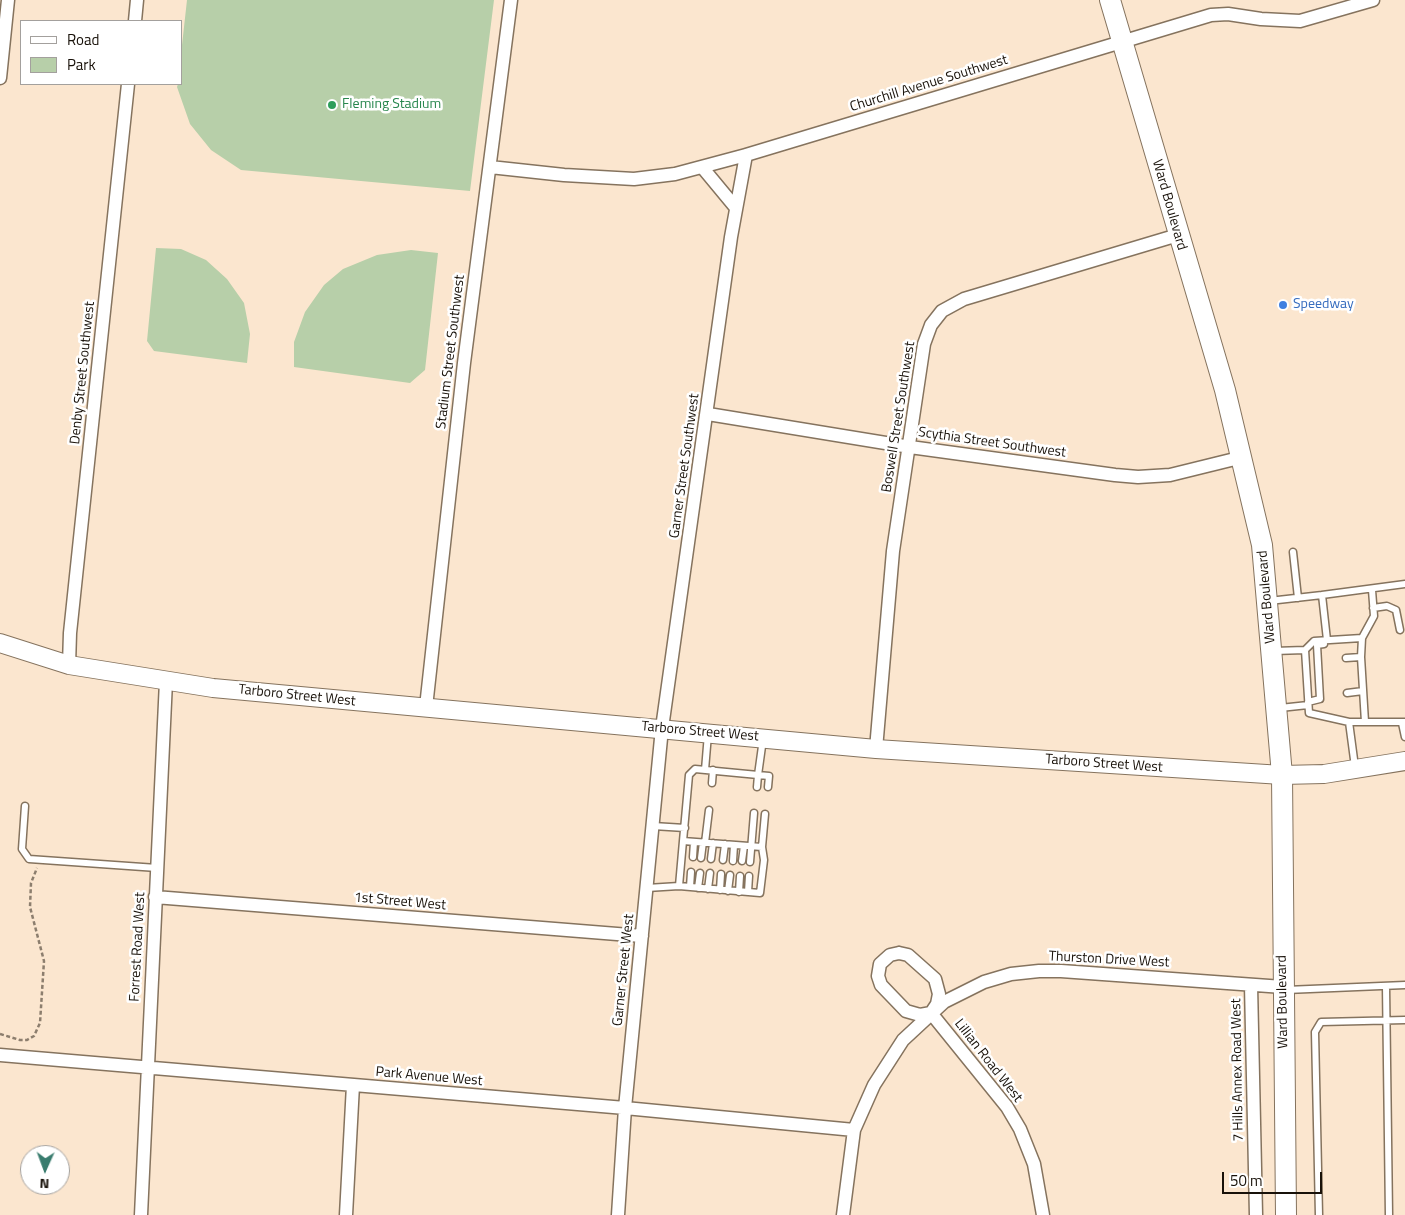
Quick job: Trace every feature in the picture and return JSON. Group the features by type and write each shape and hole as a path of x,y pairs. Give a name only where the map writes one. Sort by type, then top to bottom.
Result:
{"main road":[{"name":"Ward Boulevard","path":"1110,0 1223,383 1243,458 1262,545 1282,775 1286,1215"},
{"name":"Tarboro Street West","path":"0,643 69,665 166,681 359,703 426,707 876,749 1282,775 1324,774 1405,761"}],"street":[{"path":"0,78 8,0"},
{"path":"135,20 137,0"},
{"name":"Stadium Street Southwest","path":"426,707 464,363 510,0"},
{"name":"Churchill Avenue Southwest","path":"490,167 564,175 634,179 675,174 746,155 1211,16 1228,14 1261,19 1300,21 1373,0"},
{"name":"Denby Street Southwest","path":"69,665 70,633 128,85"},
{"name":"Garner Street Southwest","path":"662,728 736,208 746,155"},
{"path":"702,166 736,208"},
{"name":"Boswell Street Southwest","path":"876,749 893,551 924,344 931,325 942,311 964,299 1178,235"},
{"name":"Scythia Street Southwest","path":"708,414 910,447 1138,477 1170,475 1243,458"},
{"name":"Forrest Road West","path":"141,1215 166,681"},
{"name":"Garner Street West","path":"618,1215 625,1108 662,728"},
{"name":"1st Street West","path":"155,897 642,936"},
{"path":"899,953 908,954 935,979 939,994 937,1004 931,1013 920,1015 906,1011 884,989 878,976 880,964 886,958 899,953"},
{"name":"Thurston Drive West","path":"843,1215 854,1130 874,1084 903,1040 944,1002 984,982 1011,974 1061,970 1283,988"},
{"name":"7 Hills Annex Road West","path":"1251,985 1256,1215"},
{"name":"Lillian Road West","path":"931,1013 1007,1107 1020,1129 1034,1164 1043,1215"},
{"name":"Park Avenue West","path":"0,1055 625,1108 854,1130"},
{"path":"346,1215 353,1085"}],"lane":[{"path":"1293,552 1298,598"},
{"path":"1268,600 1372,590 1405,584"},
{"path":"1365,722 1361,657 1362,638 1374,616 1372,590"},
{"path":"1322,595 1327,640"},
{"path":"1373,608 1387,606 1396,610 1400,630"},
{"path":"1272,651 1305,650 1314,641 1362,638"},
{"path":"1276,708 1320,699 1320,660 1317,645 1333,643 1336,640"},
{"path":"1305,650 1309,713 1350,722 1404,723 1405,737"},
{"path":"1346,658 1361,657"},
{"path":"1306,661 1320,660"},
{"path":"1347,692 1363,691"},
{"path":"1350,722 1356,769"},
{"path":"705,770 708,733"},
{"path":"757,787 763,738"},
{"path":"679,886 689,774 695,769 769,776 768,788"},
{"path":"712,783 713,770"},
{"path":"26,806 22,849 25,856 35,861 157,868"},
{"path":"701,858 709,810"},
{"path":"750,862 754,813"},
{"path":"647,888 679,886 760,893 764,860 762,847 764,814"},
{"path":"653,826 685,828"},
{"path":"684,841 762,847"},
{"path":"693,857 694,842"},
{"path":"711,859 713,843"},
{"path":"723,860 725,844"},
{"path":"733,861 734,845"},
{"path":"742,861 744,846"},
{"path":"690,888 691,872"},
{"path":"698,888 700,872"},
{"path":"708,889 710,873"},
{"path":"720,890 721,874"},
{"path":"728,891 730,875"},
{"path":"739,892 740,876"},
{"path":"748,892 749,876"},
{"path":"1283,988 1405,985"},
{"path":"1386,986 1389,1215"},
{"path":"1319,1215 1315,1032 1322,1022 1405,1020"}],"path":[{"path":"0,1034 20,1040 27,1040 34,1036 40,1024 44,961 30,907 32,883 37,867"}],"green space":[{"name":"Fleming Stadium","path":"187,0 494,0 470,191 241,170 211,150 190,124 177,87 178,85 182,85 182,45"},
{"path":"156,248 181,249 206,260 227,279 244,303 250,334 247,363 154,351 147,341"},
{"path":"411,250 438,253 425,370 410,383 294,367 294,342 305,312 324,285 343,269 377,255"}],"place":[{"name":"Fleming Stadium","path":"332,105"},
{"name":"Speedway","path":"1283,305"}]}
